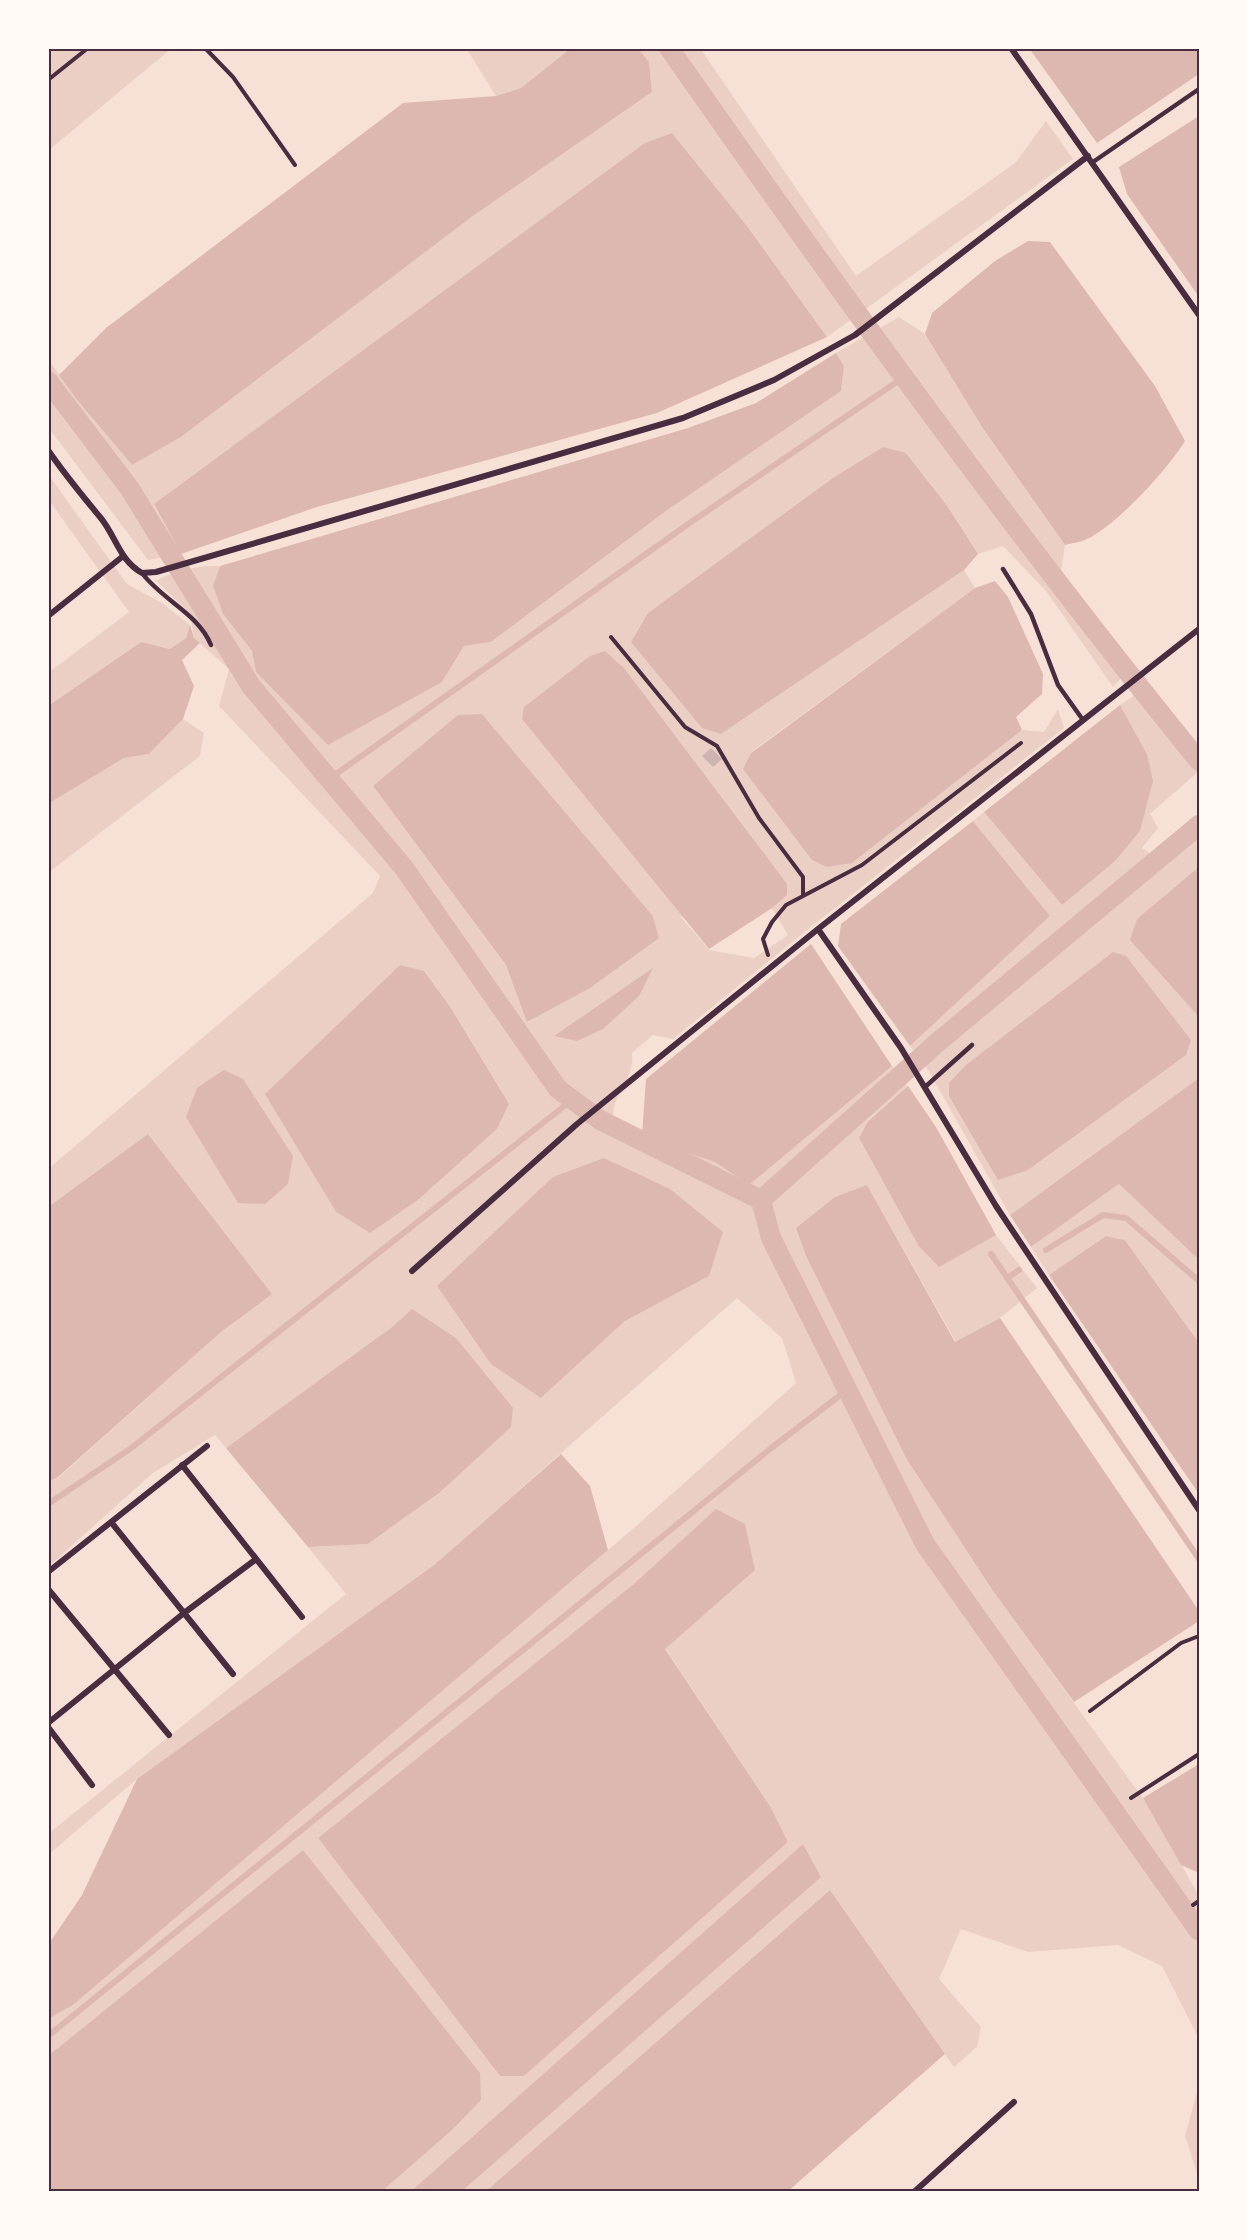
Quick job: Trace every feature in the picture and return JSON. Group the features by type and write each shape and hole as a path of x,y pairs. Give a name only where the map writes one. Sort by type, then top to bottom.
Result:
{"street":[{"path":"1011,48 1199,315"},
{"path":"48,450 78,493 101,518 122,557 142,573 156,572 194,559 683,418 774,380 855,335 1088,156"},
{"path":"48,616 122,557"},
{"path":"412,1271 577,1124 818,928 1199,629"},
{"path":"818,928 901,1048 996,1206 1199,1510"},
{"path":"48,1572 207,1446"},
{"path":"182,1465 255,1560 303,1617"},
{"path":"111,1522 233,1674"},
{"path":"92,1785 49,1729 184,1613 255,1560"},
{"path":"48,1588 169,1735"},
{"path":"914,2192 1014,2102"}],"lane":[{"path":"1093,162 1199,89"},
{"path":"1003,569 1031,614 1058,685 1083,720"},
{"path":"142,573 155,588 201,627 211,645"},
{"path":"925,1087 972,1045"}],"path":[{"path":"48,80 87,48"},
{"path":"205,48 233,77 296,165"},
{"path":"611,638 685,727 717,746 759,818 803,878 803,896"},
{"path":"772,966 763,939 772,922 786,905 862,865 1021,742"},
{"path":"1090,1711 1181,1643 1199,1636"},
{"path":"1131,1798 1199,1754"},
{"path":"1193,1905 1199,1901"}],"shaded area":[{"path":"48,48 172,48 48,151"},
{"path":"466,48 571,48 521,88 496,96"},
{"path":"571,48 638,48 649,62 652,92 473,216 181,437 132,465 59,375 106,328 403,103 496,96 521,88"},
{"path":"638,48 700,48 856,276 1015,163 1046,121 1073,159 827,337 747,226 672,133 154,505 181,554 148,560 48,427 48,359 77,400 132,465 181,437 473,216 652,92 649,62"},
{"path":"1029,48 1199,48 1199,74 1097,143"},
{"path":"1199,116 1199,297 1127,194 1119,167"},
{"path":"672,133 747,226 827,337 657,413 317,507 181,554 154,504 645,143"},
{"path":"1028,241 1050,242 1155,386 1185,441 1154,481 1113,522 1087,539 1065,545 982,427 925,334 932,313 995,261"},
{"path":"899,317 925,334 982,427 1065,545 1061,572 1131,668 1113,687 1046,591 1003,546 978,554 948,507 906,453 721,734 964,570 975,588 751,752 852,863 1022,730 1044,732 1058,709 1064,728 807,930 673,1039 653,1035 632,1053 630,1072 615,1104 614,1120 662,1145 715,1162 749,1185 892,1066 908,1086 868,1120 859,1138 918,1245 983,1240 996,1235 1037,1288 1000,1318 956,1342 867,1185 796,1228 806,1256 906,1458 993,1591 1147,1804 1199,1896 1199,2039 1162,1966 1118,1945 1028,1952 961,1929 939,1979 981,2027 977,2047 954,2067 830,1890 485,2192 461,2192 820,1877 803,1844 410,2192 381,2192 481,2100 303,1851 48,2056 48,2019 73,2005 635,1527 796,1383 782,1338 737,1298 434,1565 137,1779 48,1855 48,1834 346,1594 308,1547 368,1544 439,1493 412,1309 392,1327 226,1448 215,1435 153,1473 48,1567 48,1482 59,1477 221,1332 271,1293 148,1134 48,1207 48,1169 373,893 380,876 219,706 229,669 194,638 190,613 156,581 187,569 220,566 213,586 223,614 252,651 256,672 442,682 464,646 491,642 666,511 841,391 844,366 836,353","holes":["482,714 653,916 659,938 528,1022 506,965 373,786","787,895 772,908 788,935 754,958 709,950 681,917","424,971 451,1008 509,1104 497,1129 418,1200 370,1233 336,1212 266,1094","669,1189 709,1276 625,1321 541,1398","755,1570 665,1648 770,1806 788,1842 524,2076 500,2076 318,1838 636,1583"]},
{"path":"836,353 844,366 841,391 666,511 491,642 464,646 442,682 328,745 256,672 252,651 223,614 213,586 220,566 688,428 756,403"},
{"path":"883,447 906,453 948,507 978,554 964,570 721,734 702,728 631,642 648,613 833,478"},
{"path":"48,474 127,584 162,603 190,625 186,638 170,649 141,642 48,706 48,673 129,612 48,499"},
{"path":"995,581 1008,597 1043,674 1042,694 1016,717 1022,730 852,863 827,867 812,860 743,769 751,753 975,588"},
{"path":"190,625 194,638 200,643 182,660 194,686 183,719 149,754 124,758 48,804 48,706 141,642 170,649 186,638"},
{"path":"605,651 624,668 787,884 787,895 772,908 709,949 522,719 524,707 590,656"},
{"path":"1147,687 1199,771 1150,814 1158,828 1142,848 1167,864 1199,835 1199,1078 1010,1215 928,1070 910,1046 1050,916 973,821 984,812 1062,905 1147,754 1120,705"},
{"path":"1120,705 1147,754 1153,781 1140,831 1115,861 1062,905 984,812"},
{"path":"482,714 653,916 659,938 590,988 527,1022 506,965 373,786 458,715"},
{"path":"183,719 204,733 200,756 48,873 48,804 124,758 149,754"},
{"path":"973,821 1050,916 910,1046 838,946 841,924"},
{"path":"1199,867 1199,1017 1130,940 1137,919"},
{"path":"811,944 892,1066 749,1185 715,1162 662,1145 642,1135 646,1079"},
{"path":"1113,952 1126,956 1191,1040 1186,1055 1028,1170 998,1180 949,1096 949,1083 966,1065"},
{"path":"400,965 424,971 451,1008 509,1104 497,1129 418,1200 370,1233 336,1212 265,1094"},
{"path":"653,968 639,996 603,1029 577,1041 554,1036"},
{"path":"224,1070 243,1079 293,1156 288,1184 265,1204 238,1203 186,1117 197,1088"},
{"path":"1199,1078 1199,1260 1119,1184 1031,1247 1010,1215"},
{"path":"908,1086 936,1127 996,1235 939,1267 918,1245 859,1138 868,1121"},
{"path":"148,1134 272,1294 221,1332 58,1477 48,1482 48,1207"},
{"path":"604,1158 670,1189 723,1232 709,1276 625,1321 541,1398 491,1364 437,1286 553,1177"},
{"path":"1119,1184 1199,1260 1199,1343 1125,1240 1106,1236 1049,1275 1031,1247"},
{"path":"867,1185 955,1342 1000,1318 1199,1611 1199,1620 1196,1623 1074,1702 993,1591 906,1458 806,1256 796,1228 835,1197"},
{"path":"1106,1236 1125,1240 1199,1343 1199,1494 1049,1275"},
{"path":"412,1309 456,1338 513,1408 511,1427 439,1493 368,1544 308,1547 226,1448 392,1327"},
{"path":"561,1454 590,1486 608,1550 73,2005 48,2019 48,1945 82,1895 137,1779 434,1565"},
{"path":"716,1509 745,1524 755,1570 665,1649 770,1806 788,1842 524,2076 500,2076 318,1838 635,1583"},
{"path":"1199,1764 1199,1873 1181,1865 1143,1798"},
{"path":"803,1844 821,1877 461,2192 410,2192"},
{"path":"303,1850 480,2073 481,2100 453,2129 381,2192 48,2192 48,2056"},
{"path":"830,1890 945,2054 787,2192 485,2192"},
{"path":"1199,2085 1199,2180 1185,2136"}],"building":[{"path":"711,748 722,759 713,767 702,756"}],"waterway":[{"path":"669,48 797,230 994,498 1061,587 1199,761"},
{"path":"329,779 691,522 904,377"},
{"path":"48,381 130,489 251,686 404,868 558,1089 600,1120 761,1200"},
{"path":"1199,825 938,1042 761,1200 771,1238 925,1544 1199,1931"},
{"path":"48,1504 130,1449 572,1100"},
{"path":"1046,1250 1103,1215 1126,1218 1199,1281"},
{"path":"991,1254 1199,1559"},
{"path":"1007,1278 1019,1270"},
{"path":"48,2036 770,1449 847,1390"}]}
